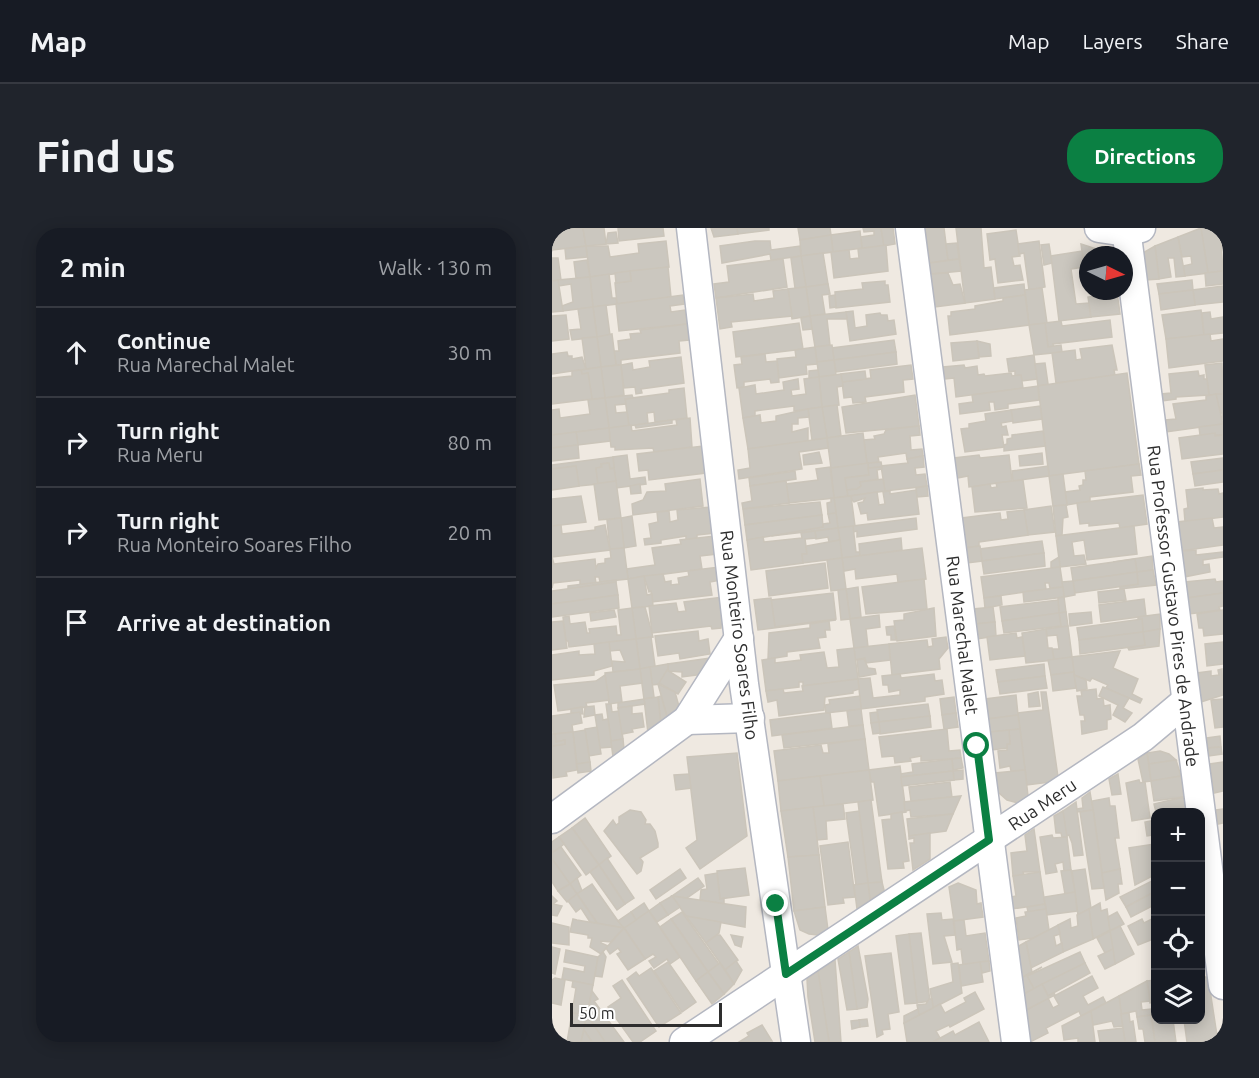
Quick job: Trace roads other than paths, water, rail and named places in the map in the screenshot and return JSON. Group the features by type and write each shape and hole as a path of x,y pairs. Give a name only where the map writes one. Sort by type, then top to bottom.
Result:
{"street":[{"name":"Rua Monteiro Soares Filho","path":"691,228 739,638 796,1042"},
{"name":"Rua Marechal Malet","path":"910,228 1016,1042"},
{"path":"1099,228 1131,229"},
{"name":"Rua Professor Gustavo Pires de Andrade","path":"1131,229 1186,701 1220,937 1223,984"},
{"path":"552,819 687,720 739,638"},
{"name":"Rua Meru","path":"684,1042 1143,737 1186,701"},
{"path":"687,720 750,718"}]}
